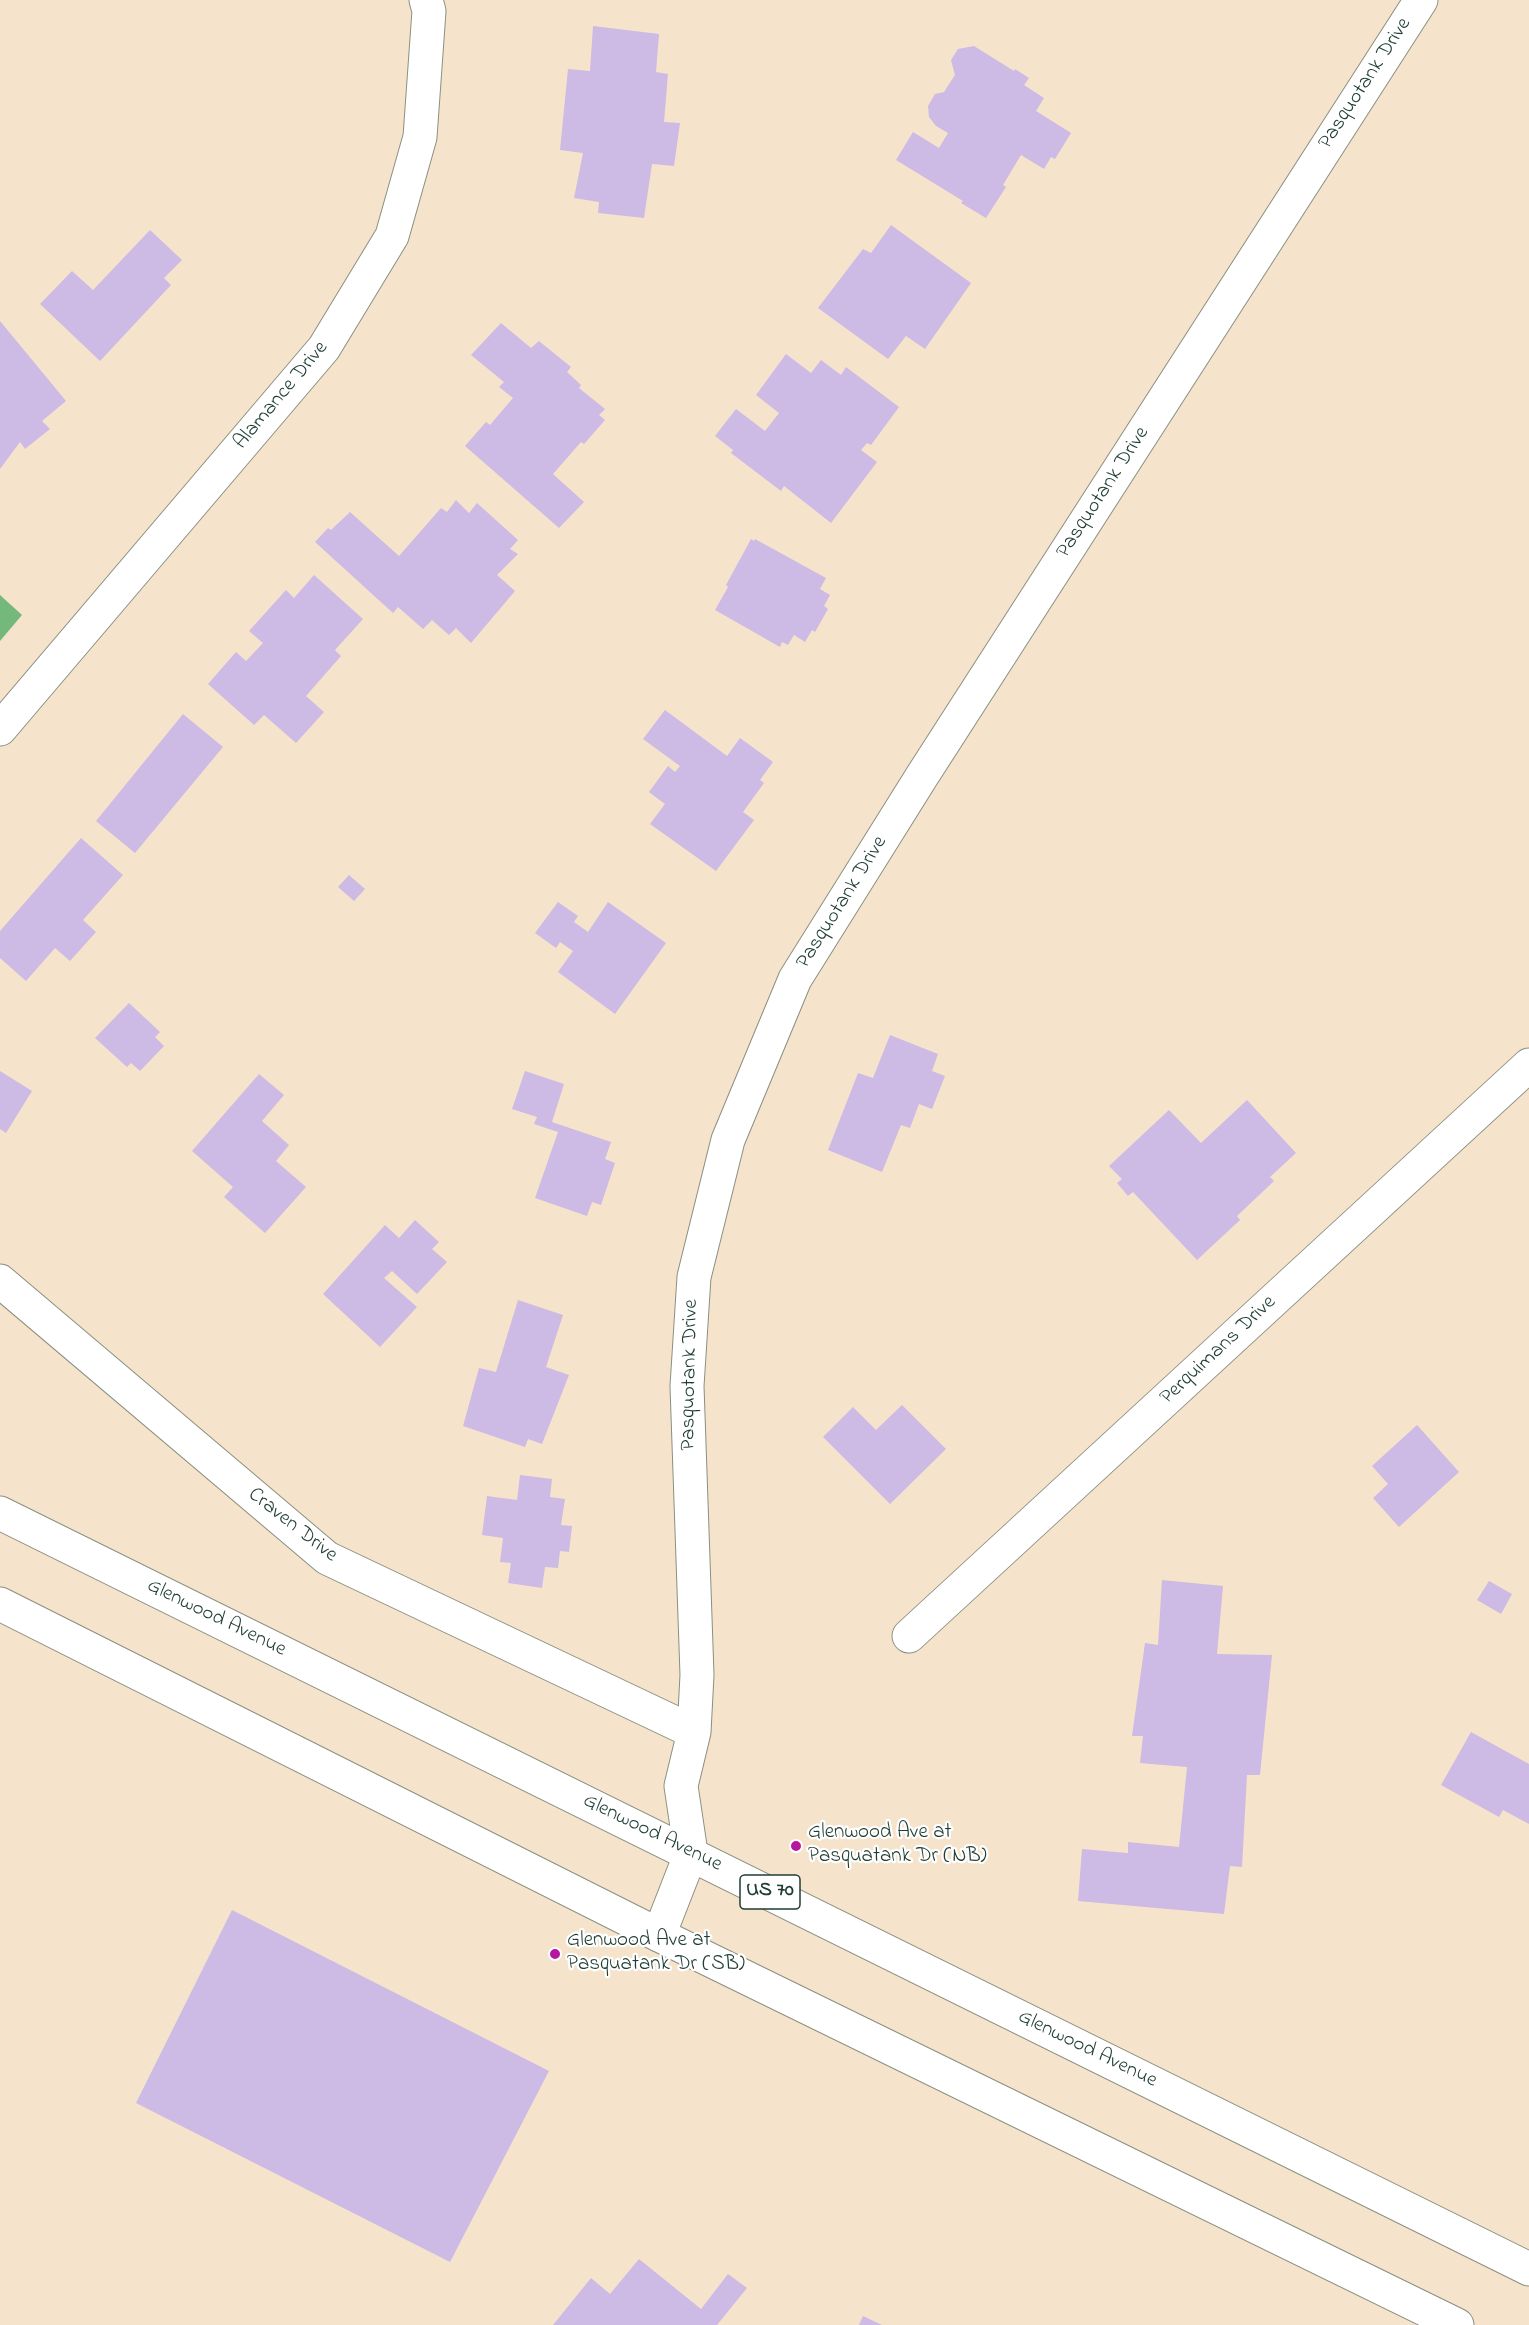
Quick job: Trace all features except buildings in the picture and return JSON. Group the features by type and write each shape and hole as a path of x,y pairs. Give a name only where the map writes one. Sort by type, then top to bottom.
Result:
{"street":[{"name":"Alamance Drive","path":"0,729 324,348 392,236 420,137 429,11 426,0"},
{"name":"Pasquotank Drive","path":"659,1935 691,1853 681,1786 694,1732 696,1675 688,1375 694,1277 728,1140 795,979 928,766 1421,0"},
{"name":"Perquimans Drive","path":"909,1636 1529,1065"},
{"name":"Craven Drive","path":"0,1281 327,1558 694,1732"},
{"name":"Glenwood Avenue","path":"0,1513 1529,2269"},
{"path":"0,1604 659,1935 1457,2325"}],"green space":[{"path":"0,595 22,615 0,641"}],"place":[{"name":"Glenwood Ave at Pasquatank Dr (NB)","path":"796,1846"},
{"name":"Glenwood Ave at Pasquatank Dr (SB)","path":"555,1954"}]}
